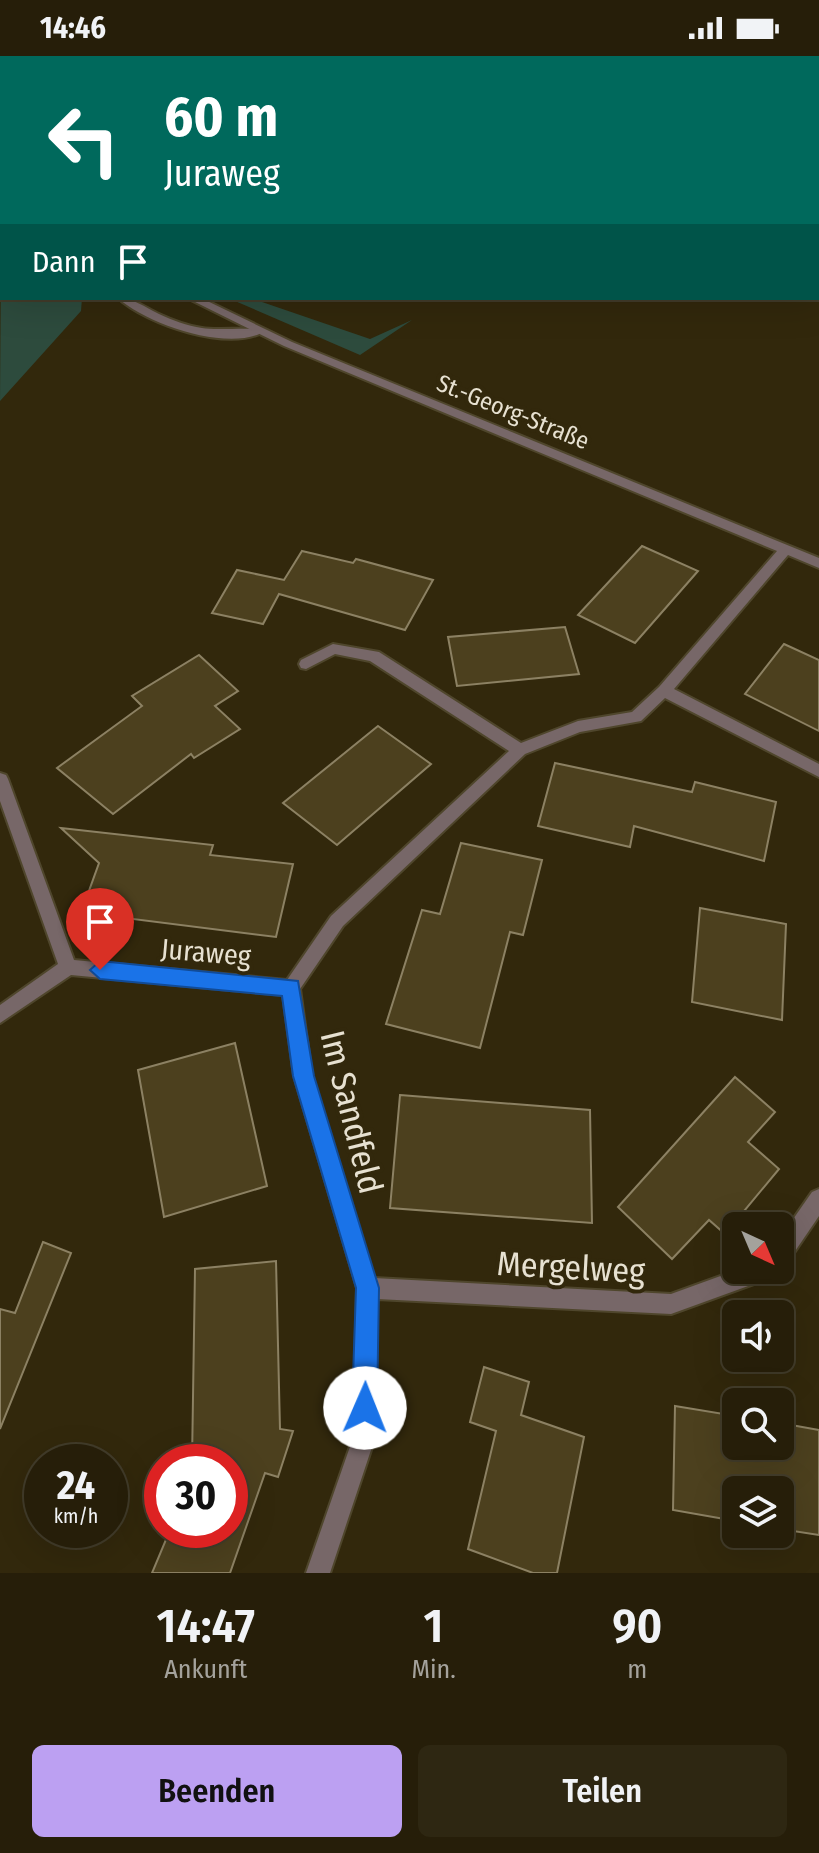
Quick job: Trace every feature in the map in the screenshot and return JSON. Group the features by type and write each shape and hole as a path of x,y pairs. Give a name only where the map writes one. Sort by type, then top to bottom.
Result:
{"street":[{"path":"126,300 145,313 193,330 236,336 259,331"},
{"name":"St.-Georg-Straße","path":"196,300 259,331 819,563"},
{"path":"291,988 337,921 520,750 578,727 636,717 664,691 787,548"},
{"path":"306,664 333,649 374,656 520,750"},
{"path":"664,691 819,771"},
{"path":"0,779 68,967 0,1015"},
{"name":"Juraweg","path":"68,967 291,988"},
{"name":"Im Sandfeld","path":"291,988 303,1076 367,1288 364,1438 318,1573"},
{"path":"794,1236 819,1199"},
{"name":"Mergelweg","path":"367,1288 671,1304 727,1284"}],"green space":[{"path":"1,300 82,300 81,311 0,401"},
{"path":"233,300 256,300 370,339 412,320 360,355"}],"building":[{"path":"642,546 698,571 635,643 578,615"},
{"path":"302,551 353,563 356,559 433,580 405,630 279,594 263,624 212,613 237,570 284,580"},
{"path":"565,627 579,674 457,686 448,637"},
{"path":"784,644 819,660 819,731 745,694"},
{"path":"199,655 238,691 215,706 240,729 194,758 191,754 113,814 57,768 142,706 132,696"},
{"path":"378,726 431,764 337,845 283,803"},
{"path":"555,763 692,792 695,782 776,802 764,861 634,826 630,847 538,826"},
{"path":"61,828 213,845 210,855 293,864 276,937 101,915 105,904 85,902 99,863"},
{"path":"461,843 542,860 523,935 510,932 480,1048 386,1024 422,910 440,914"},
{"path":"700,908 786,924 782,1020 692,1002"},
{"path":"235,1043 267,1186 164,1217 138,1070"},
{"path":"735,1077 775,1112 748,1142 779,1169 743,1212 722,1212 722,1231 709,1220 672,1259 618,1207"},
{"path":"400,1095 590,1110 592,1223 390,1208"},
{"path":"43,1242 71,1253 0,1429 0,1309 15,1313"},
{"path":"276,1261 280,1429 293,1431 278,1477 265,1473 248,1522 248,1444 192,1444 195,1269"},
{"path":"484,1367 529,1382 521,1415 584,1437 557,1573 533,1573 468,1549 496,1431 470,1422"},
{"path":"675,1406 722,1414 722,1460 794,1460 794,1426 819,1430 819,1535 794,1531 794,1476 722,1476 722,1519 673,1510"},
{"path":"162,1548 239,1548 230,1573 152,1573"}],"route":[{"path":"100,970 291,988 303,1076 367,1288 365,1408"}]}
